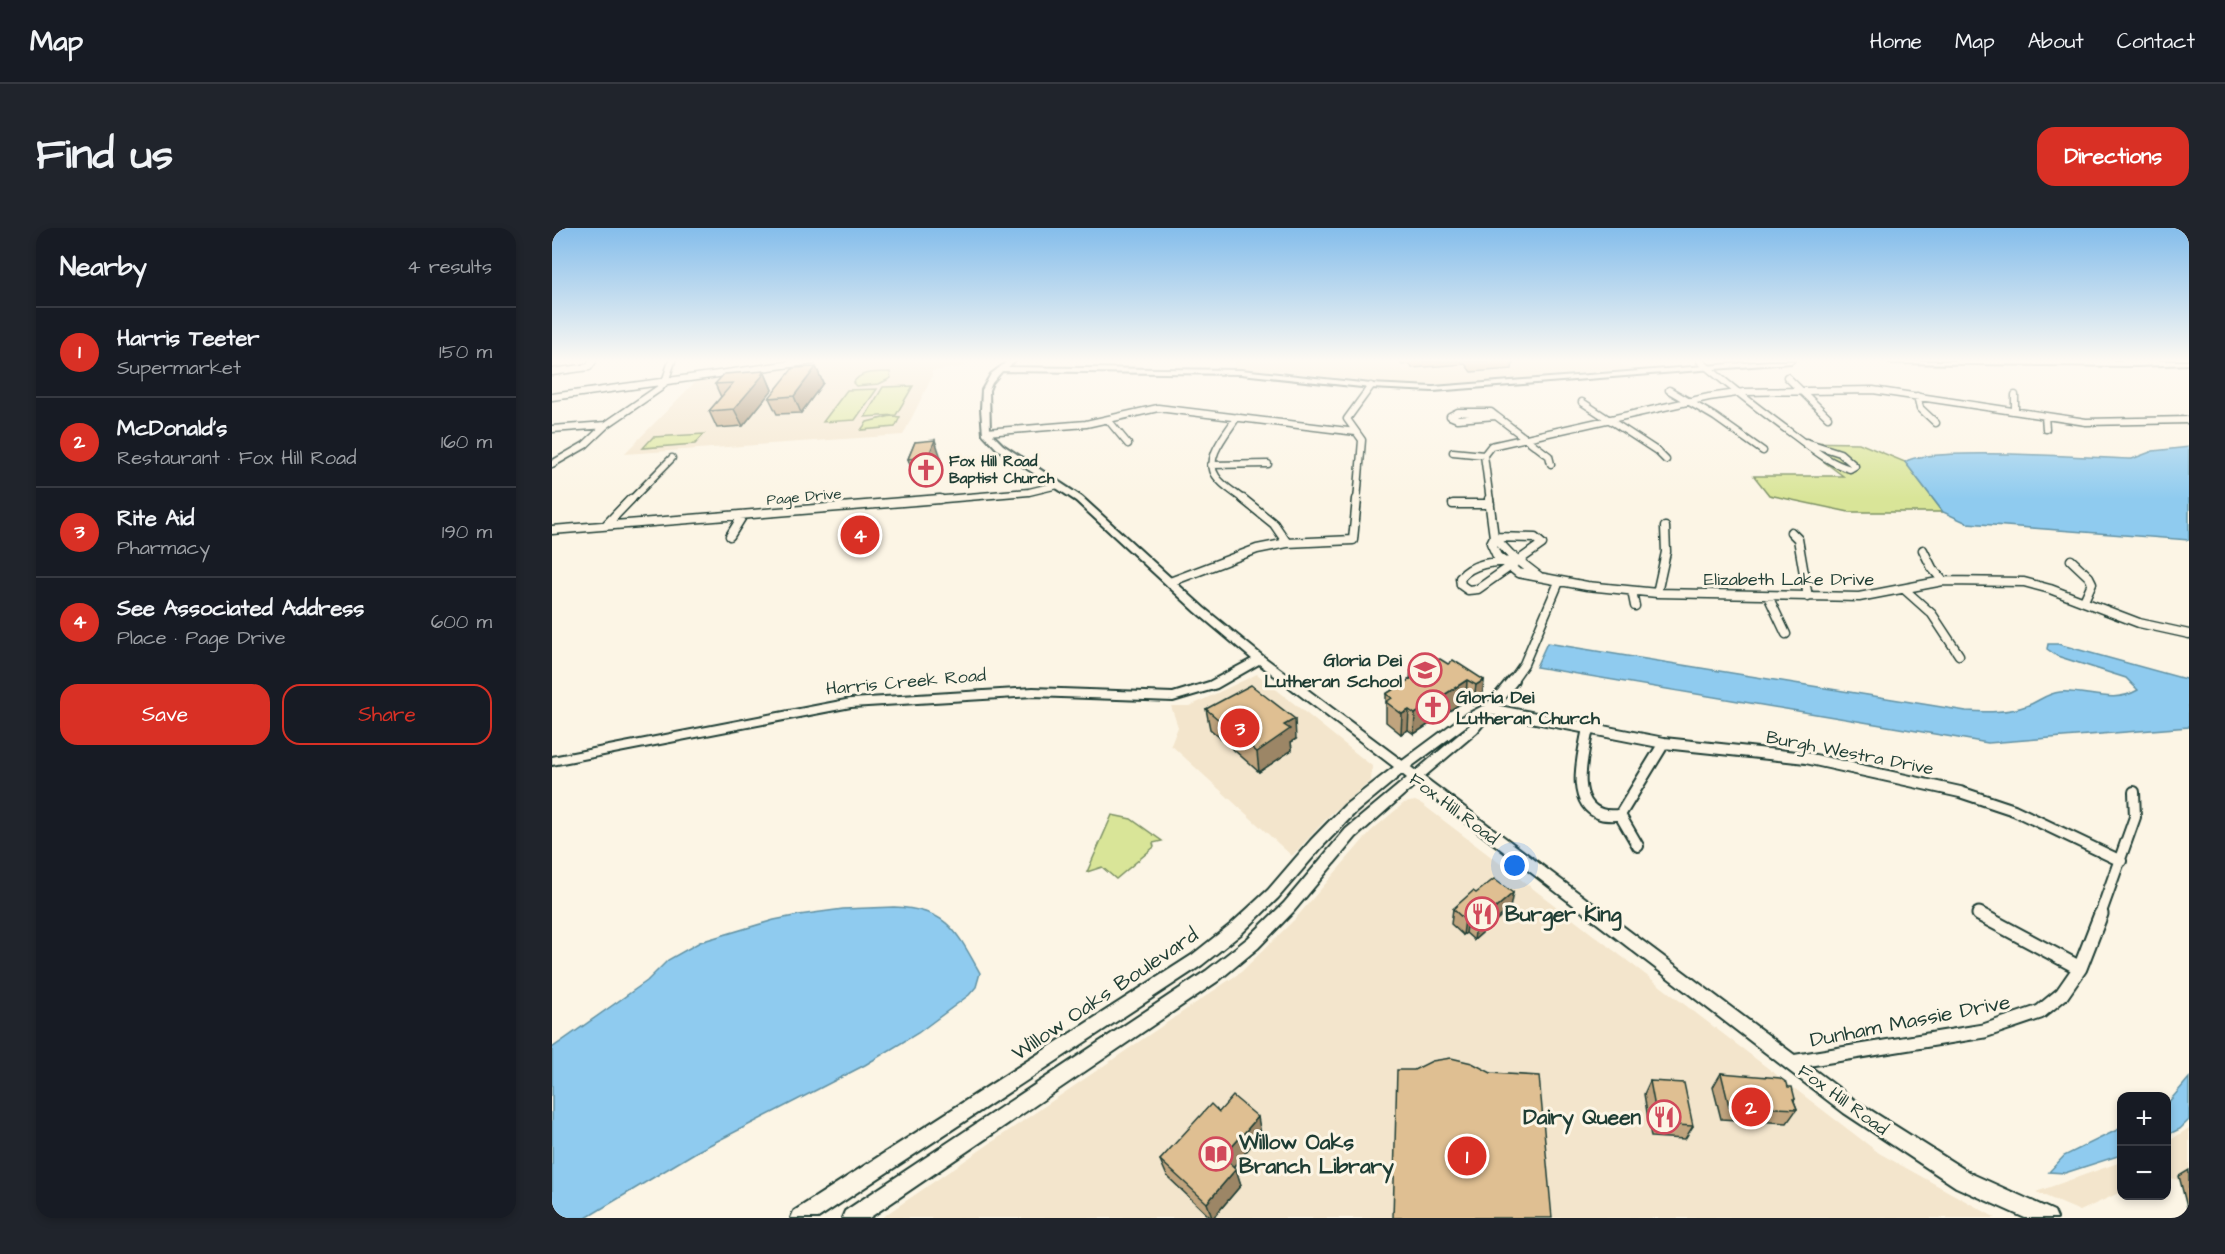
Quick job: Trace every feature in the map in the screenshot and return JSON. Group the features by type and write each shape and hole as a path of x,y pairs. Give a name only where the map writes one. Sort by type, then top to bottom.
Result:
{"main road":[{"path":"985,407 986,432"},
{"name":"Fox Hill Road","path":"986,432 1000,447 1080,499 1200,610 1260,659 1850,1107 1964,1180 2047,1218"},
{"name":"Harris Creek Road","path":"552,761 843,704 999,693 1071,692 1173,697 1213,685 1260,659"},
{"name":"Willow Oaks Boulevard","path":"801,1218 1197,960 1236,930 1273,894 1350,809 1401,768"},
{"path":"852,1218 1212,976 1253,943 1289,907 1351,833 1415,778"}],"street":[{"path":"552,464 585,445 606,425 632,407"},
{"path":"1170,582 1257,549 1287,543 1353,540 1362,440 1347,419 1356,407"},
{"path":"1589,407 1657,451 1666,460"},
{"path":"1506,564 1493,550 1491,543 1494,537 1484,455 1494,444 1660,407"},
{"path":"1698,407 1763,452"},
{"path":"1757,407 1806,442 1843,468 1850,469 1855,466 1829,448 1806,442"},
{"path":"1818,407 1828,417"},
{"path":"1920,407 1936,423"},
{"path":"1990,407 2086,422 2189,420"},
{"path":"986,432 1109,421 1158,408 1356,432"},
{"path":"1497,416 1460,419 1450,416 1480,410 1497,416 1549,456 1551,464"},
{"path":"2136,414 2146,420"},
{"path":"2045,416 2046,429"},
{"path":"1237,417 1214,455 1211,465 1216,477 1274,524 1287,543"},
{"path":"1109,421 1128,444"},
{"path":"552,429 606,425"},
{"path":"1453,452 1484,455"},
{"path":"606,525 672,458"},
{"path":"1211,465 1268,465"},
{"name":"Page Drive","path":"552,530 1029,492 1058,485"},
{"path":"1453,504 1490,504"},
{"path":"730,536 743,515"},
{"path":"1657,592 1666,557 1665,527"},
{"path":"1791,532 1798,539 1808,597"},
{"path":"1494,537 1532,538 1541,541 1541,545 1518,561 1468,569 1461,575 1460,585 1465,590 1475,590 1506,564"},
{"name":"Elizabeth Lake Drive","path":"1494,537 1518,561 1541,578"},
{"path":"1923,550 1932,568 1943,581"},
{"path":"2071,560 2089,577 2091,584 2084,601"},
{"name":"Elizabeth Lake Drive","path":"1506,564 1527,576 1563,583 1632,591 1768,596 1859,597 1943,581 2024,582 2084,601 2139,623 2189,634"},
{"path":"1415,778 1473,729 1516,678 1554,598 1560,597 1563,583"},
{"path":"1904,590 1932,614 1959,655"},
{"path":"1632,591 1635,606"},
{"path":"1768,596 1786,634"},
{"path":"1401,768 1464,722 1489,709"},
{"name":"Burgh Westra Drive","path":"1489,709 1664,743 1806,758 1960,792 2014,810 2121,861"},
{"path":"1588,728 1580,790 1590,807 1610,816 1620,814 1664,743"},
{"name":"Dunham Massie Drive","path":"1792,1062 1984,1031 2040,1012 2062,994 2080,969 2121,861 2135,817 2134,792"},
{"path":"1620,814 1638,846"},
{"path":"1979,914 2080,969"}],"shaded area":[{"path":"670,407 917,407 903,435 624,454"},
{"path":"1257,674 1372,766 1371,781 1331,814 1292,856 1171,745 1178,727 1171,706 1190,706"},
{"path":"1415,801 1422,804 1879,1153 1996,1218 881,1218 1241,972 1295,919 1371,831 1404,803"},
{"path":"2189,1128 2189,1183 2171,1178 2171,1140"},
{"path":"2117,1163 2117,1194 2080,1211 2036,1192"}],"green space":[{"path":"834,407 864,407 855,420 823,422"},
{"path":"871,407 901,407 896,415 865,417"},
{"path":"891,416 900,417 895,427 861,430 867,422"},
{"path":"704,434 695,444 643,448 653,437"},
{"path":"1798,442 1859,443 1905,462 1943,512 1849,512 1769,495 1754,476 1843,476"},
{"path":"1112,815 1131,819 1162,841 1153,843 1154,847 1116,879 1102,867 1087,872"}],"water":[{"path":"2189,447 2189,540 1967,523 1943,512 1905,462 1918,457 1976,454 2132,459 2153,451"},
{"path":"1547,643 1966,711 2012,710 2060,692 2109,697 2138,690 2126,678 2057,656 2047,649 2048,644 2058,644 2189,680 2189,727 1988,743 1536,667"},
{"path":"894,907 926,912 938,917 956,934 980,973 976,987 969,995 918,1033 865,1065 696,1152 586,1218 552,1218 552,1048 647,981 668,960 700,942 799,915 843,909"},
{"path":"2189,1078 2189,1120 2180,1129 2171,1133 2171,1099"},
{"path":"2117,1130 2117,1156 2065,1173 2049,1172 2064,1156"}],"building":[{"path":"712,407 736,407 734,409 709,411"},
{"path":"935,440 928,457 908,459 915,442"},
{"path":"1440,659 1448,664 1453,660 1484,680 1476,685 1467,680 1415,714 1409,710 1402,714 1386,702 1392,698 1386,694 1417,675 1411,671 1424,662"},
{"path":"1251,685 1295,719 1284,725 1290,729 1257,752 1206,709"},
{"path":"1494,879 1513,893 1476,925 1468,918 1465,920 1453,909 1473,891 1476,893"},
{"path":"1451,1058 1472,1063 1491,1073 1539,1076 1552,1218 1393,1218 1397,1070 1414,1070 1432,1061"},
{"path":"1721,1073 1780,1078 1787,1083 1788,1087 1792,1087 1797,1109 1729,1106"},
{"path":"1650,1081 1684,1083 1693,1126 1658,1124"},
{"name":"Willow Oaks Branch Library","path":"1233,1096 1258,1117 1223,1157 1236,1169 1207,1203 1160,1160 1211,1104 1219,1112"}],"place":[{"name":"Fox Hill Road Baptist Church","path":"926,470"},
{"name":"See Associated Address","path":"860,535"},
{"name":"Gloria Dei Lutheran School","path":"1425,670"},
{"name":"Gloria Dei Lutheran Church","path":"1433,707"},
{"name":"Rite Aid","path":"1240,728"},
{"name":"Burger King","path":"1482,914"},
{"name":"McDonald's","path":"1751,1107"},
{"name":"Dairy Queen","path":"1664,1117"},
{"name":"Willow Oaks Branch Library","path":"1216,1154"},
{"name":"Harris Teeter","path":"1467,1156"}]}
